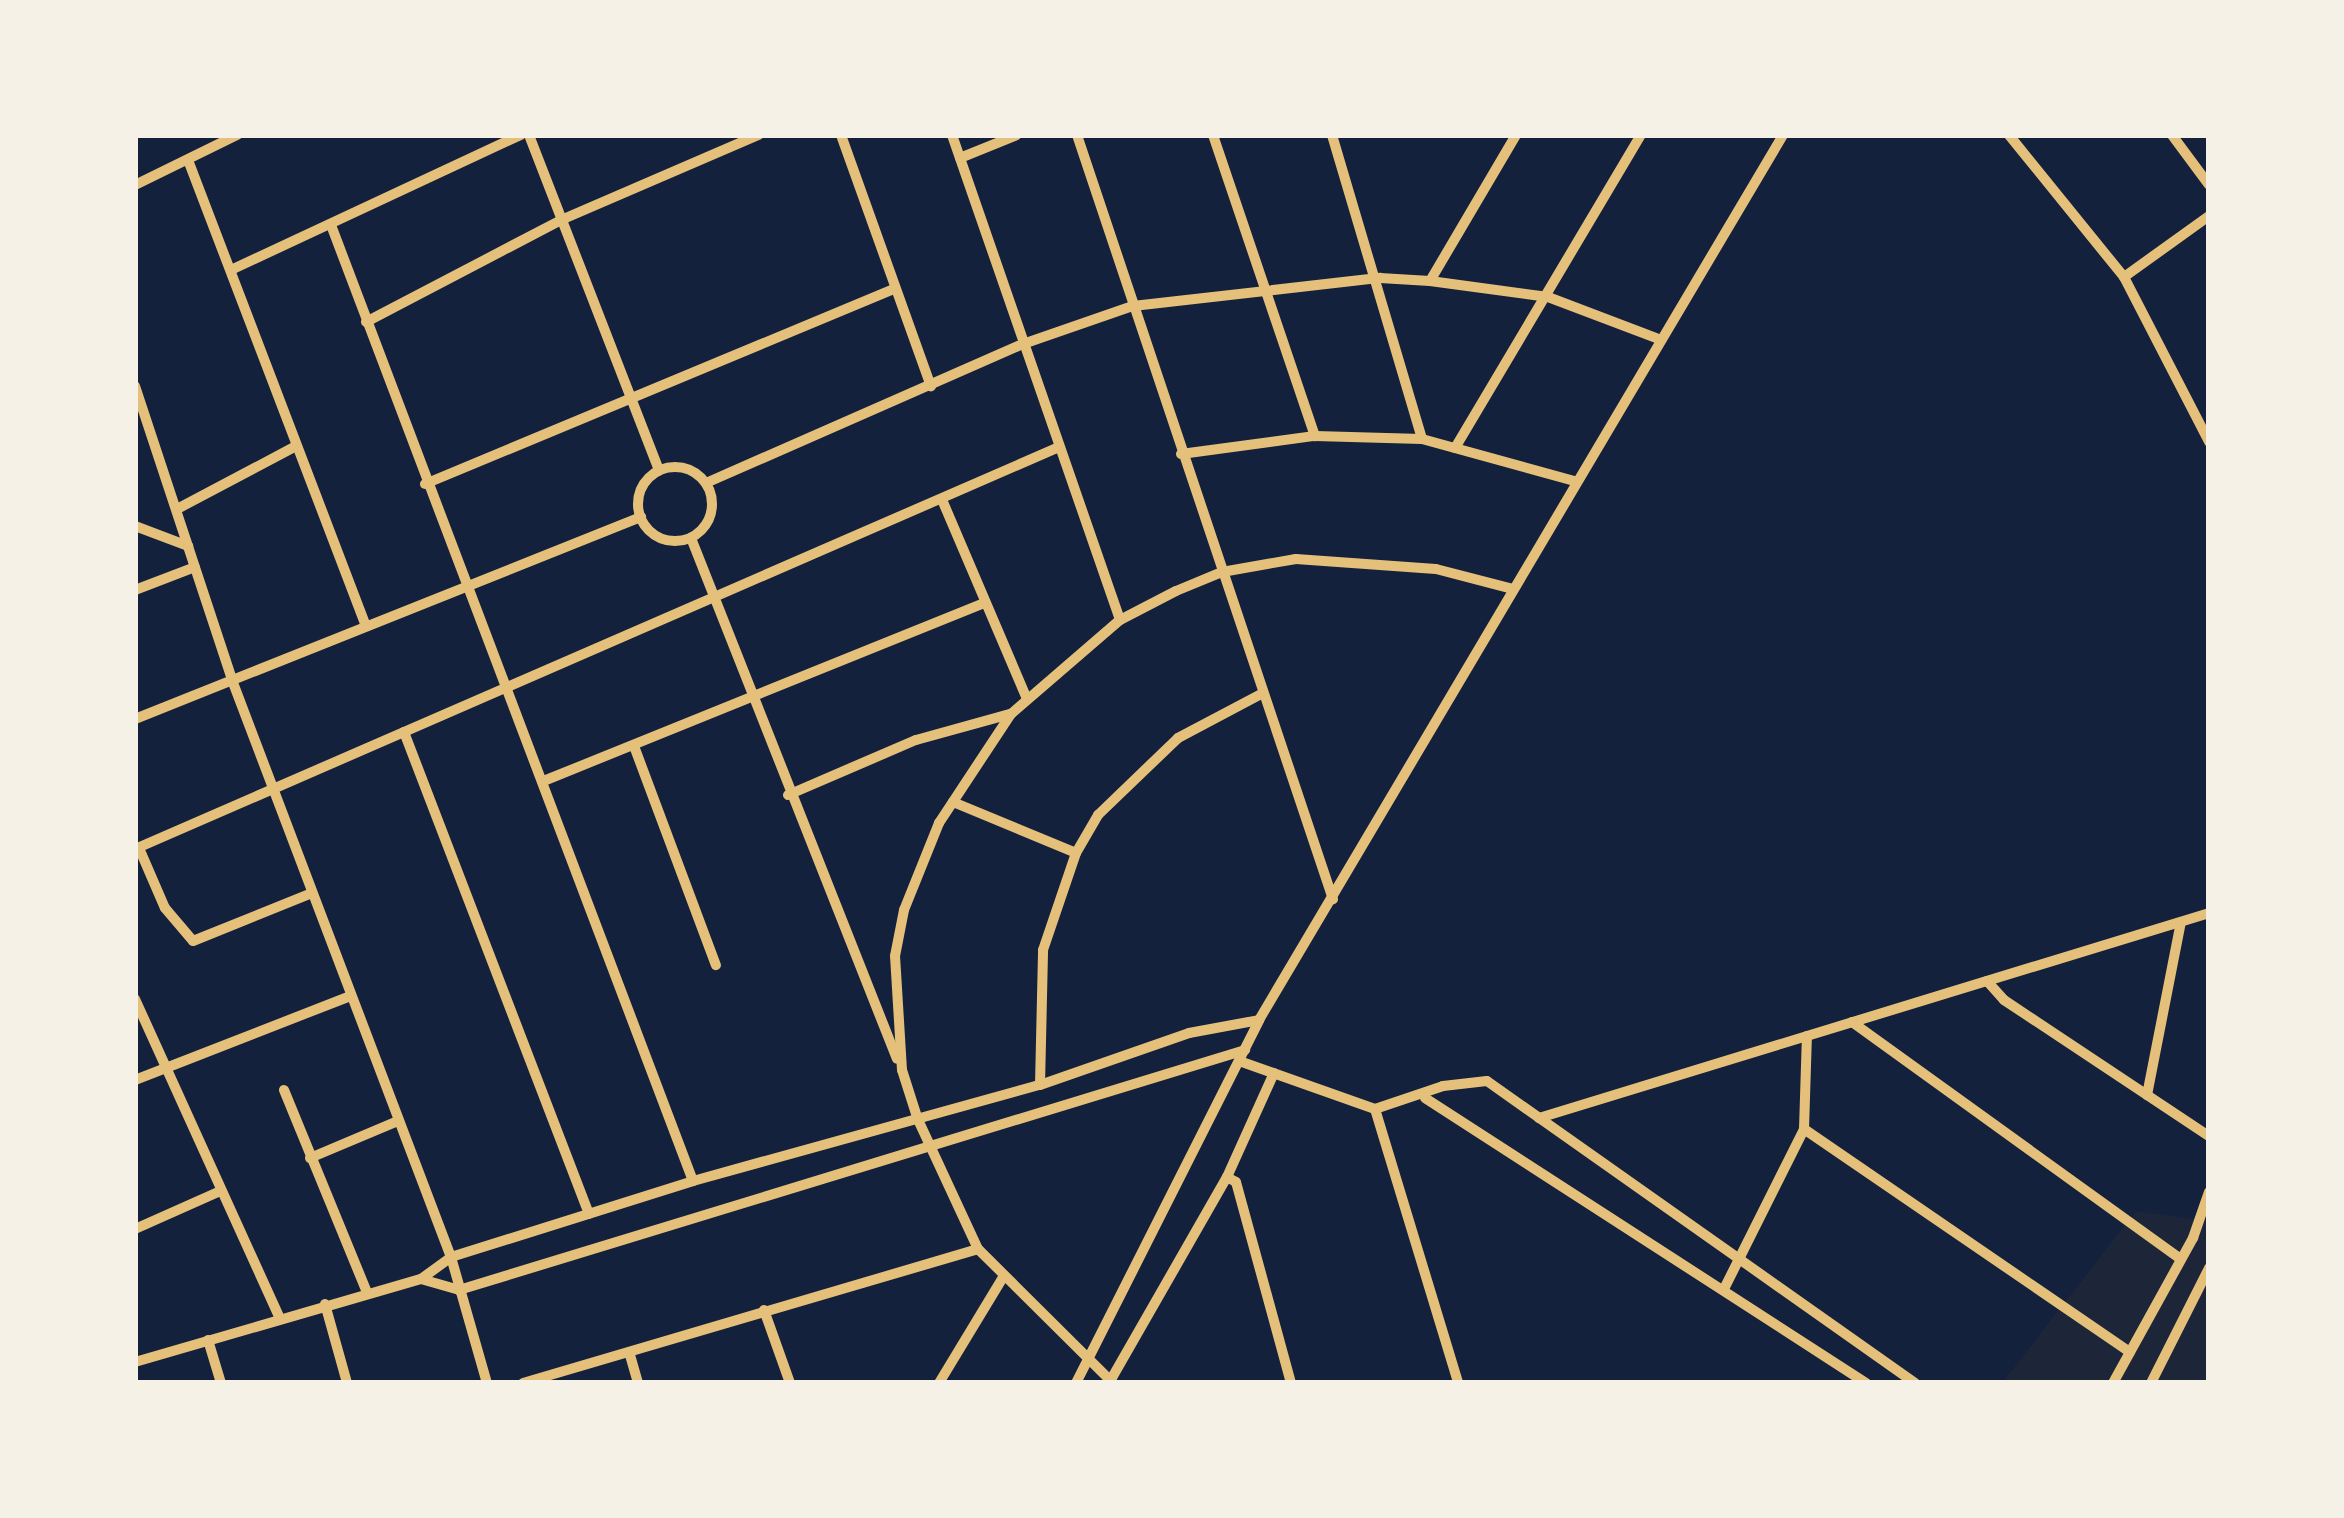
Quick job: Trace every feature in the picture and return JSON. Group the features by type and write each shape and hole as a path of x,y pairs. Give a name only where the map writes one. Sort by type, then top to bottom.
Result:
{"street":[{"path":"135,185 237,135"},
{"path":"232,269 525,135 659,470"},
{"path":"365,322 561,220 758,135"},
{"path":"842,135 931,386"},
{"path":"952,135 1120,620"},
{"path":"960,158 1017,135"},
{"path":"1077,135 1333,899"},
{"path":"1213,135 1315,436"},
{"path":"1332,135 1380,278 1421,439"},
{"path":"1430,280 1516,135"},
{"path":"1455,448 1641,135"},
{"path":"1076,1383 1259,1020 1656,338 1783,135"},
{"path":"2009,135 2124,277 2209,442"},
{"path":"2171,135 2209,185"},
{"path":"188,160 366,626"},
{"path":"2124,277 2209,216"},
{"path":"331,225 464,586 547,780 693,1181"},
{"path":"706,483 1023,344 1133,306 1380,278 1430,280 1548,297 1656,338"},
{"path":"425,484 894,289"},
{"path":"135,386 232,680 451,1257 487,1383"},
{"path":"1181,454 1315,436 1421,439 1574,481"},
{"path":"178,508 296,446"},
{"path":"312,893 193,941 165,908 137,849 272,787 716,602 1059,447"},
{"path":"659,470 689,470 706,483 711,514 692,538"},
{"path":"659,470 639,494 641,517 660,538 692,538"},
{"path":"943,502 1027,699"},
{"path":"135,719 641,517"},
{"path":"135,526 188,546"},
{"path":"692,538 918,1120 978,1249 1002,1279 1111,1382 1226,1177 1274,1073"},
{"path":"902,1070 899,933 953,802 1010,714 1120,620 1222,572 1296,559 1436,568 1513,589"},
{"path":"135,590 195,567"},
{"path":"547,780 983,603"},
{"path":"1040,1085 1042,950 1076,853 1098,814 1178,738 1263,694"},
{"path":"788,794 916,740 1010,714"},
{"path":"404,731 589,1214"},
{"path":"634,746 716,965"},
{"path":"953,802 1076,853"},
{"path":"1539,1118 2209,913"},
{"path":"2147,1095 2180,922"},
{"path":"1987,981 2004,1000 2209,1136"},
{"path":"135,1080 351,996"},
{"path":"135,999 218,1192 280,1319"},
{"path":"135,1362 366,1290 421,1279 451,1257 693,1181 1040,1085 1189,1033 1259,1020"},
{"path":"1852,1022 2181,1259"},
{"path":"1724,1289 1804,1129 1807,1036"},
{"path":"421,1279 459,1290 1244,1056 1274,1073 1375,1109 1425,1098 1443,1086 1486,1082 1915,1383"},
{"path":"284,1090 366,1290"},
{"path":"1425,1098 1866,1383"},
{"path":"1375,1109 1458,1383"},
{"path":"310,1159 398,1121"},
{"path":"1804,1129 2130,1352"},
{"path":"1226,1177 1236,1182 1291,1383"},
{"path":"135,1229 218,1192"},
{"path":"2113,1383 2181,1259 2209,1192"},
{"path":"523,1383 978,1249"},
{"path":"2151,1383 2209,1268"},
{"path":"939,1383 1002,1279"},
{"path":"325,1304 347,1383"},
{"path":"764,1310 790,1383"},
{"path":"208,1340 220,1383"},
{"path":"630,1355 638,1383"}],"shaded area":[{"path":"2136,1211 2209,1221 2209,1383 2002,1383"}]}
